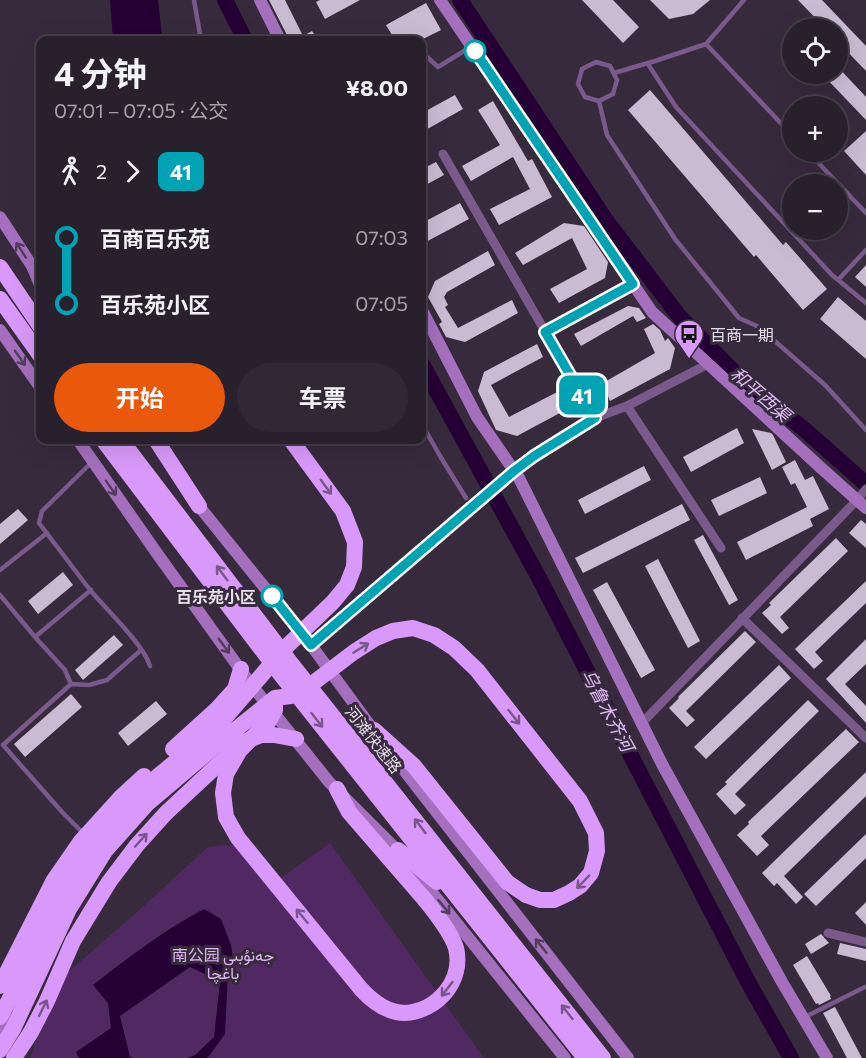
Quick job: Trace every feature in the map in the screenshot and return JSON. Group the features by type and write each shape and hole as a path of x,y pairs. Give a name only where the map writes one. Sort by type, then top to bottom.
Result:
{"highway":[{"path":"0,267 36,320"},
{"path":"16,290 36,311"},
{"path":"0,299 36,349"},
{"name":"河滩快速路","path":"106,444 278,671 585,1058"},
{"name":"河滩快速路","path":"124,444 290,662 603,1058"},
{"path":"159,444 199,506"},
{"path":"0,1017 61,896 111,824 157,777 217,727 285,648 333,602 347,585 354,567 355,542 343,511 294,444"},
{"path":"0,1050 13,1029 69,909 105,851 147,804 214,747 276,699 304,690 354,652 376,638 393,631 413,628 434,635 454,648 477,670 580,801 596,833 597,851 591,873 580,886 554,900 540,900 526,895 507,882 414,766 374,730"},
{"path":"0,986 54,880 81,841 120,798 216,710 235,689 243,673"},
{"path":"276,699 275,710 269,721 240,750 226,774 223,793 226,817 238,838 372,1000 388,1009 404,1013 433,1005 448,990 454,979 458,964 456,947 444,925 426,901 349,812 337,789"},
{"path":"12,1058 31,1032 73,941 109,882 137,845 166,813 241,743 261,735 296,739"},
{"path":"398,850 461,901"}],"street":[{"path":"260,0 278,36"},
{"path":"440,0 652,312 860,503"},
{"path":"443,154 595,418"},
{"path":"0,217 36,276"},
{"path":"426,318 510,475 525,489 642,723 748,920 827,1058"},
{"path":"0,330 36,381"},
{"path":"311,645 534,456 595,418 627,406 708,364"},
{"path":"627,406 721,548"},
{"path":"81,444 243,673 329,782 398,850 565,1058"},
{"path":"149,444 311,645 628,1058"},
{"path":"642,723 742,618 860,503 866,489"},
{"path":"742,618 866,738"},
{"path":"0,1030 8,1004 44,917 76,861 138,788 219,718 240,693 243,673"},
{"path":"12,1058 37,978 78,904 114,851 158,802 230,738 258,726 275,727 296,739"},
{"path":"828,933 866,942"}],"lane":[{"path":"194,0 200,36"},
{"path":"614,73 706,44 744,0"},
{"path":"706,44 782,124"},
{"path":"426,56 438,67 472,46"},
{"path":"596,62 610,66 617,80 613,94 600,101 585,97 578,84 582,69 596,62"},
{"path":"648,64 676,107 831,274 866,303"},
{"path":"600,101 607,135 675,239 739,318 759,327 825,385 866,430"},
{"path":"818,162 866,213"},
{"path":"838,280 866,250"},
{"path":"545,332 633,284"},
{"path":"426,431 466,498"},
{"path":"93,461 42,511 39,523 148,659 150,666"},
{"path":"0,570 47,533"},
{"path":"35,637 91,590"},
{"path":"0,595 65,670 71,684"},
{"path":"92,841 62,812 3,745 71,684 89,685 107,680 141,650"},
{"path":"803,1018 865,987"}],"green space":[{"name":"南公园 جەنۇبىي باغچا","path":"330,843 484,1058 30,1058 45,1017 68,972 208,847 240,844 274,883"}],"shaded area":[{"path":"110,0 158,0 162,36 113,36"},
{"path":"204,909 221,919 231,945 234,963 228,975 225,1034 209,1056 207,1058 187,1058 195,1055 214,1037 220,981 190,967 120,1016 130,1057 135,1058 79,1058 76,1052 111,1028 108,1003 93,985 133,954"}],"building":[{"path":"269,0 285,0 303,36 287,36"},
{"path":"320,0 360,0 325,19 316,2"},
{"path":"582,0 613,0 639,27 623,43"},
{"path":"650,0 710,0 693,14 669,19"},
{"path":"798,0 822,0 839,18 815,18"},
{"path":"426,3 441,30 426,38 393,36 386,25"},
{"path":"848,27 866,46 866,71 848,52"},
{"path":"312,31 315,36 303,36"},
{"path":"848,78 866,97 866,120 848,101 848,96 843,96 832,84 848,84"},
{"path":"650,90 783,245 786,242 827,289 803,310 756,255 754,257 628,110"},
{"path":"455,95 463,109 426,130 426,111"},
{"path":"493,101 528,161 532,159 552,197 499,225 490,209 530,189 513,157 471,181 462,166 500,145 478,110"},
{"path":"866,131 866,175 848,155 848,147"},
{"path":"436,162 444,175 426,185 426,167"},
{"path":"460,203 469,219 426,242 426,221"},
{"path":"564,223 584,226 608,262 605,278 559,303 550,289 587,269 572,238 523,265 515,253"},
{"path":"488,251 495,265 447,292 444,297 448,305 445,307 458,328 512,300 518,313 465,342 446,337 439,324 442,322 428,297 435,281"},
{"path":"866,265 866,287 855,277"},
{"path":"838,297 866,321 866,359 820,319"},
{"path":"628,306 639,308 646,318 637,322 633,316 581,346 574,334"},
{"path":"653,324 660,330 665,341 668,338 675,348 670,369 610,401 603,383 655,353 644,329"},
{"path":"537,344 543,357 491,385 509,417 561,390 571,407 517,436 496,430 478,391 484,372"},
{"path":"737,428 744,443 691,472 683,457"},
{"path":"752,429 771,433 786,462 772,470"},
{"path":"795,460 805,480 813,476 829,509 810,519 813,526 746,560 737,542 807,507 795,483 791,485 782,467"},
{"path":"644,466 651,480 585,514 578,500"},
{"path":"760,477 767,493 719,516 711,500"},
{"path":"682,504 690,520 583,573 575,558"},
{"path":"18,509 28,520 0,544 0,524"},
{"path":"861,520 866,524 866,548 849,533"},
{"path":"703,535 738,600 729,605 694,540"},
{"path":"836,538 848,551 780,617 789,628 782,634 762,613 771,605 769,603"},
{"path":"658,559 700,641 688,648 645,566"},
{"path":"63,572 73,585 38,614 28,601"},
{"path":"866,581 866,603 815,652 823,661 814,669 795,649"},
{"path":"607,582 655,670 641,678 593,590"},
{"path":"745,631 756,642 686,711 695,720 687,727 669,708"},
{"path":"114,635 123,645 83,680 75,670"},
{"path":"866,639 866,664 845,684 866,706 866,723 826,679"},
{"path":"779,665 791,678 706,759 694,747"},
{"path":"71,694 82,707 25,757 14,744"},
{"path":"808,700 819,711 735,794 746,805 735,815 716,794 727,784 725,782"},
{"path":"156,701 167,714 128,746 118,733"},
{"path":"846,729 859,742 761,836 769,845 757,856 737,835"},
{"path":"866,772 866,796 784,876 803,897 796,904 777,883 774,886 762,873"},
{"path":"866,834 866,858 816,906 804,894"},
{"path":"866,902 866,925 855,913"},
{"path":"821,934 829,943 811,954 805,944"},
{"path":"840,943 866,949 866,961 837,954"},
{"path":"807,956 831,996 831,999 819,1005 816,1004 793,965"},
{"path":"835,1007 862,1058 847,1058 823,1013"}],"waterway":[{"name":"乌鲁木齐河","path":"225,0 243,36"},
{"name":"和平西渠","path":"460,0 605,219 679,316 739,377 805,430 866,484"},
{"name":"乌鲁木齐河","path":"426,371 538,576 747,980 791,1058"}],"bus line":[{"name":"41","path":"272,596 311,645 514,471 595,418 545,332 633,284 475,51"}],"place":[{"name":"百商一期","path":"689,360"},
{"name":"百乐苑小区","path":"272,596"}]}
